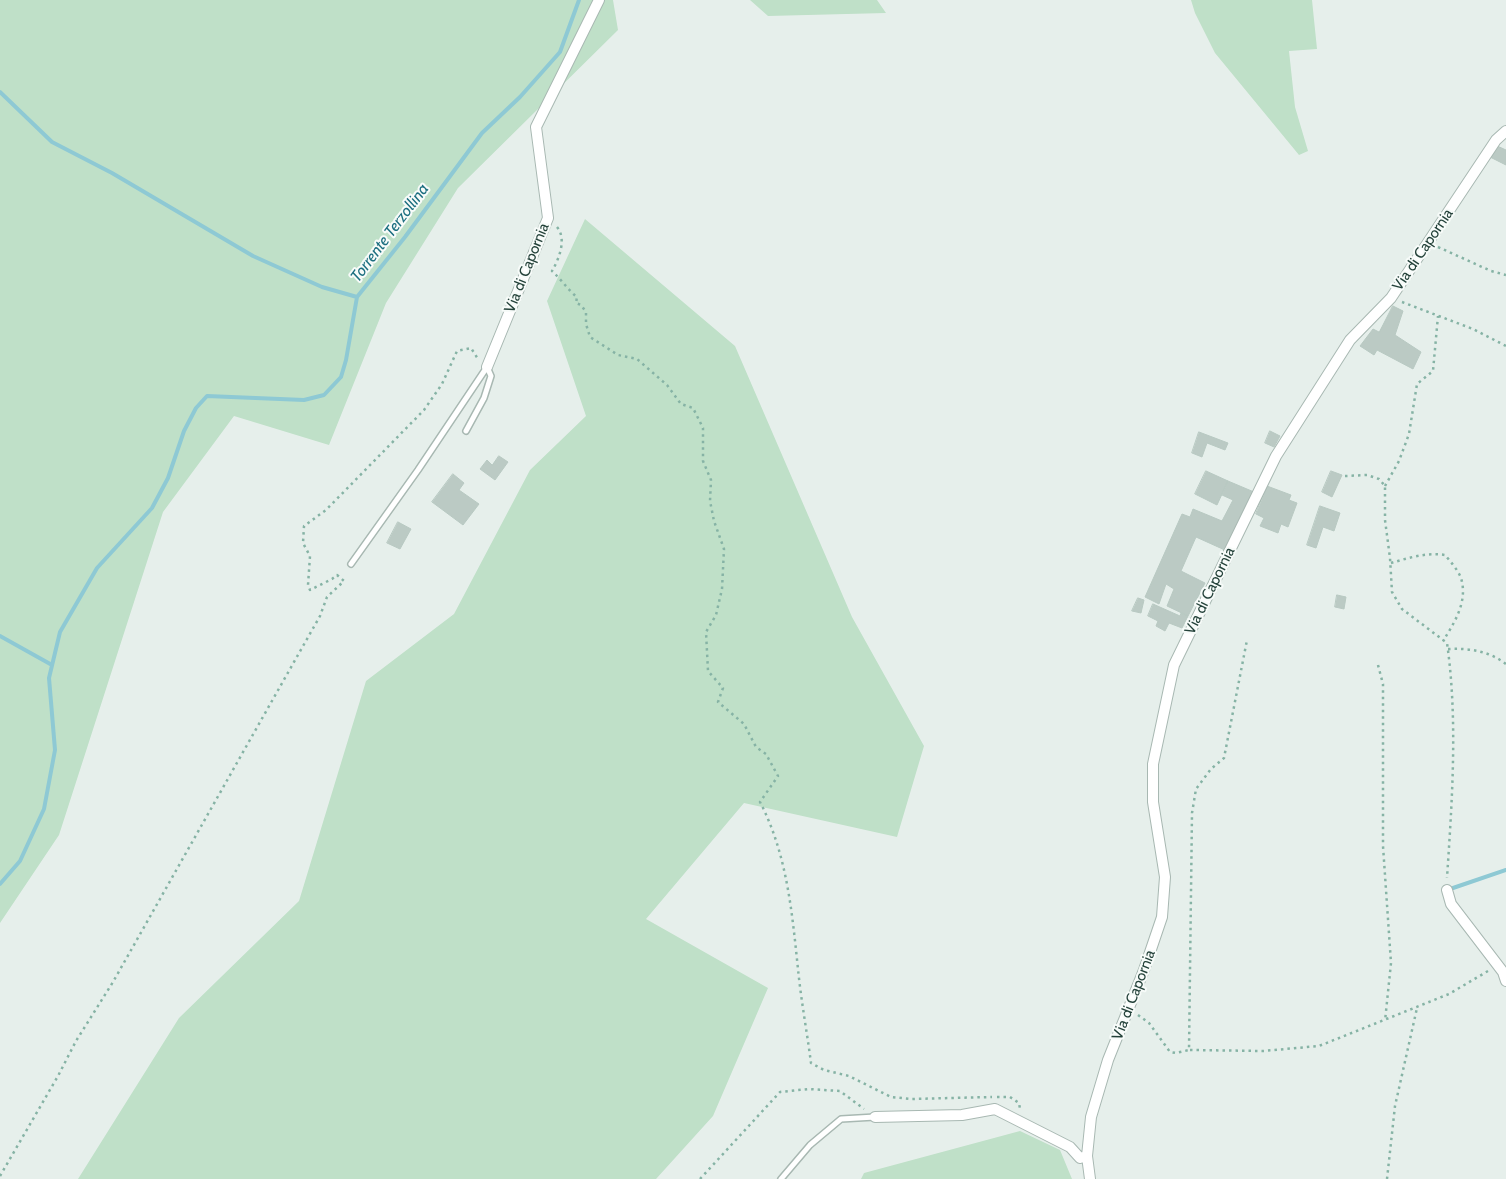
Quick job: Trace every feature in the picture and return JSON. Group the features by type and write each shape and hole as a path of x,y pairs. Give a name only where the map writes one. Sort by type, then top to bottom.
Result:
{"street":[{"name":"Via di Capornia","path":"484,366 548,218 536,127 599,0"},
{"name":"Via di Capornia","path":"1090,1179 1087,1156 1091,1117 1108,1060 1144,970 1162,917 1165,877 1153,802 1153,764 1174,665 1276,456 1350,340 1391,298 1496,140 1506,131"},
{"path":"1447,890 1451,904 1498,965 1506,981"},
{"path":"875,1117 962,1115 994,1109 1070,1147 1080,1158 1087,1156"}],"lane":[{"name":"Via di Capornia","path":"352,564 418,470 484,366 491,376 484,398 466,431"},
{"path":"781,1179 810,1145 841,1119 875,1117"}],"path":[{"path":"548,218 559,229 562,244 558,261 552,271 564,282 570,292 577,296 576,303 581,305 586,312 586,324 590,337 618,355 637,359 667,385 681,404 693,408 703,428 703,461 711,480 710,500 714,521 724,549 722,589 716,615 706,632 708,672 723,688 718,702 744,724 756,747 766,754 778,776 760,802 770,822 785,872 810,1063 824,1070 849,1076 892,1097 911,1099 957,1097 1010,1098 1019,1103 1022,1123"},
{"path":"1428,242 1491,271 1506,275"},
{"path":"1391,298 1473,329 1506,346"},
{"path":"1438,316 1433,371 1417,384 1409,434 1399,461 1384,486 1385,520 1392,592 1402,609 1447,643 1448,649 1452,676 1452,739 1447,890"},
{"path":"0,1176 76,1041 113,982 315,625 327,596 344,581 337,575 310,590 308,585 310,556 303,543 304,526 326,510 424,410 442,384 457,351 471,348 484,366"},
{"path":"1345,476 1367,475 1379,479 1384,486"},
{"path":"1390,563 1427,555 1445,555 1461,577 1463,600 1456,621 1443,641"},
{"path":"1190,1050 1192,813 1196,789 1212,769 1224,758 1247,640"},
{"path":"1448,649 1465,648 1479,651 1505,663 1506,658"},
{"path":"1378,665 1383,684 1383,846 1391,963 1384,1020"},
{"path":"1129,1009 1149,1023 1170,1052 1176,1053 1190,1050 1263,1050 1319,1046 1449,994 1498,965"},
{"path":"1387,1179 1395,1106 1417,1008"},
{"path":"700,1179 780,1092 810,1089 840,1091 875,1117"}],"green space":[{"path":"0,0 613,0 618,30 458,188 386,303 329,445 234,416 163,512 59,835 0,923"},
{"path":"750,0 877,0 886,13 768,16"},
{"path":"1191,0 1312,0 1317,49 1289,51 1295,107 1308,151 1299,155 1215,53 1195,13"},
{"path":"585,219 735,346 852,617 924,746 897,837 744,803 646,919 768,988 713,1116 656,1179 78,1179 179,1018 299,901 366,681 454,614 530,470 586,416 547,301"},
{"path":"1020,1131 1060,1150 1072,1179 861,1179 864,1173"}],"building":[{"path":"1495,145 1506,150 1506,165 1488,156"},
{"path":"1393,306 1403,311 1395,335 1421,352 1413,369 1377,350 1374,355 1360,346 1373,329 1379,332"},
{"path":"1270,431 1280,436 1274,447 1265,443"},
{"path":"1199,432 1228,443 1225,450 1207,443 1202,457 1192,453"},
{"path":"499,456 508,462 495,480 480,469 487,460 492,465"},
{"path":"1206,471 1228,481 1217,505 1195,494"},
{"path":"1331,471 1342,475 1332,497 1322,492"},
{"path":"453,474 464,483 459,490 479,504 463,525 432,502"},
{"path":"1228,481 1254,492 1227,551 1196,537 1181,571 1205,583 1188,616 1167,606 1174,589 1166,584 1159,604 1145,597 1182,514 1190,517 1193,509 1222,521 1233,500 1222,495"},
{"path":"1267,486 1291,495 1289,500 1297,503 1288,527 1281,524 1278,533 1260,526 1264,518 1256,514"},
{"path":"1320,506 1340,513 1334,531 1323,527 1316,548 1307,545"},
{"path":"398,522 411,529 400,549 387,543"},
{"path":"1337,595 1346,597 1344,609 1335,607"},
{"path":"1138,598 1144,600 1141,613 1132,611"},
{"path":"1153,604 1180,616 1181,613 1188,616 1182,628 1169,623 1165,631 1156,626 1158,621 1148,616"}],"waterway":[{"name":"Torrente Terzollina","path":"0,884 20,861 44,809 55,750 49,678 60,632 97,568 152,508 168,478 184,431 196,408 207,396 304,400 324,395 341,377 346,360 357,297 405,237 482,133 520,97 560,52 579,0"},
{"path":"0,92 52,142 112,173 253,256 322,287 357,297"},
{"path":"0,636 52,665"},
{"path":"1453,888 1506,870"}]}
